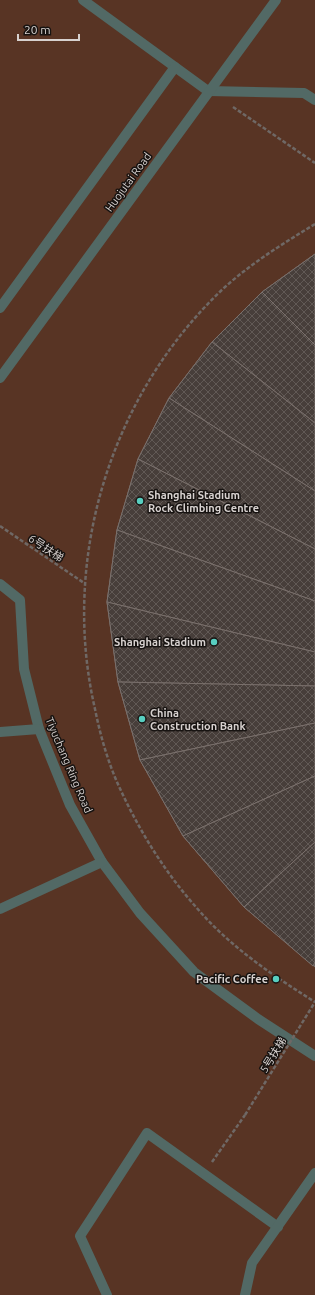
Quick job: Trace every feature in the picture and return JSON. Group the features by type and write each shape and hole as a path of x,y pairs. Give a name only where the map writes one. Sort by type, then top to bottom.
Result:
{"lane":[{"path":"83,0 208,91 304,93 315,100"},
{"name":"Huojutai Road","path":"0,378 208,91 276,0"},
{"path":"0,308 175,67"},
{"name":"Tiyuchang Ring Road","path":"0,584 20,600 24,669 39,729 70,805 102,862 140,913 194,972 258,1019 315,1056"},
{"path":"0,732 39,729"},
{"path":"0,909 102,862"},
{"path":"106,1295 80,1236 147,1133 278,1228"},
{"path":"245,1295 252,1263 278,1228 315,1173"}],"path":[{"path":"208,91 315,163"},
{"path":"315,224 269,252 226,287 187,328 154,372 126,421 105,473 91,527 84,583 84,633 89,684 100,733 116,780 138,826 165,869 197,908 232,944 272,975 315,1002"},
{"name":"6号扶梯","path":"0,526 84,583"},
{"name":"5号扶梯","path":"203,1174 245,1116 315,1002"}],"shaded area":[{"path":"0,0 315,0 315,1295 0,1295"}],"building":[{"name":"Shanghai Stadium","path":"315,254 315,967 244,907 183,836 140,760 118,682 107,602 117,530 138,459 169,398 212,342 262,292"},
{"path":"315,254 315,345 262,292"},
{"path":"262,292 315,345 315,423 212,342"},
{"path":"212,342 315,423 315,491 169,398"},
{"path":"169,398 315,491 315,549 138,459"},
{"path":"138,459 315,549 315,601 117,530"},
{"path":"117,530 315,601 315,652 107,602"},
{"path":"107,602 315,652 315,686 118,682"},
{"path":"118,682 315,686 315,723 140,760"},
{"path":"315,723 315,776 183,836 140,760"},
{"path":"315,776 315,842 244,907 183,836"},
{"path":"315,842 315,962 313,966 244,907"}],"place":[{"name":"Shanghai Stadium Rock Climbing Centre","path":"140,501"},
{"name":"Shanghai Stadium","path":"214,642"},
{"name":"China Construction Bank","path":"142,719"},
{"name":"Pacific Coffee","path":"276,979"}]}
